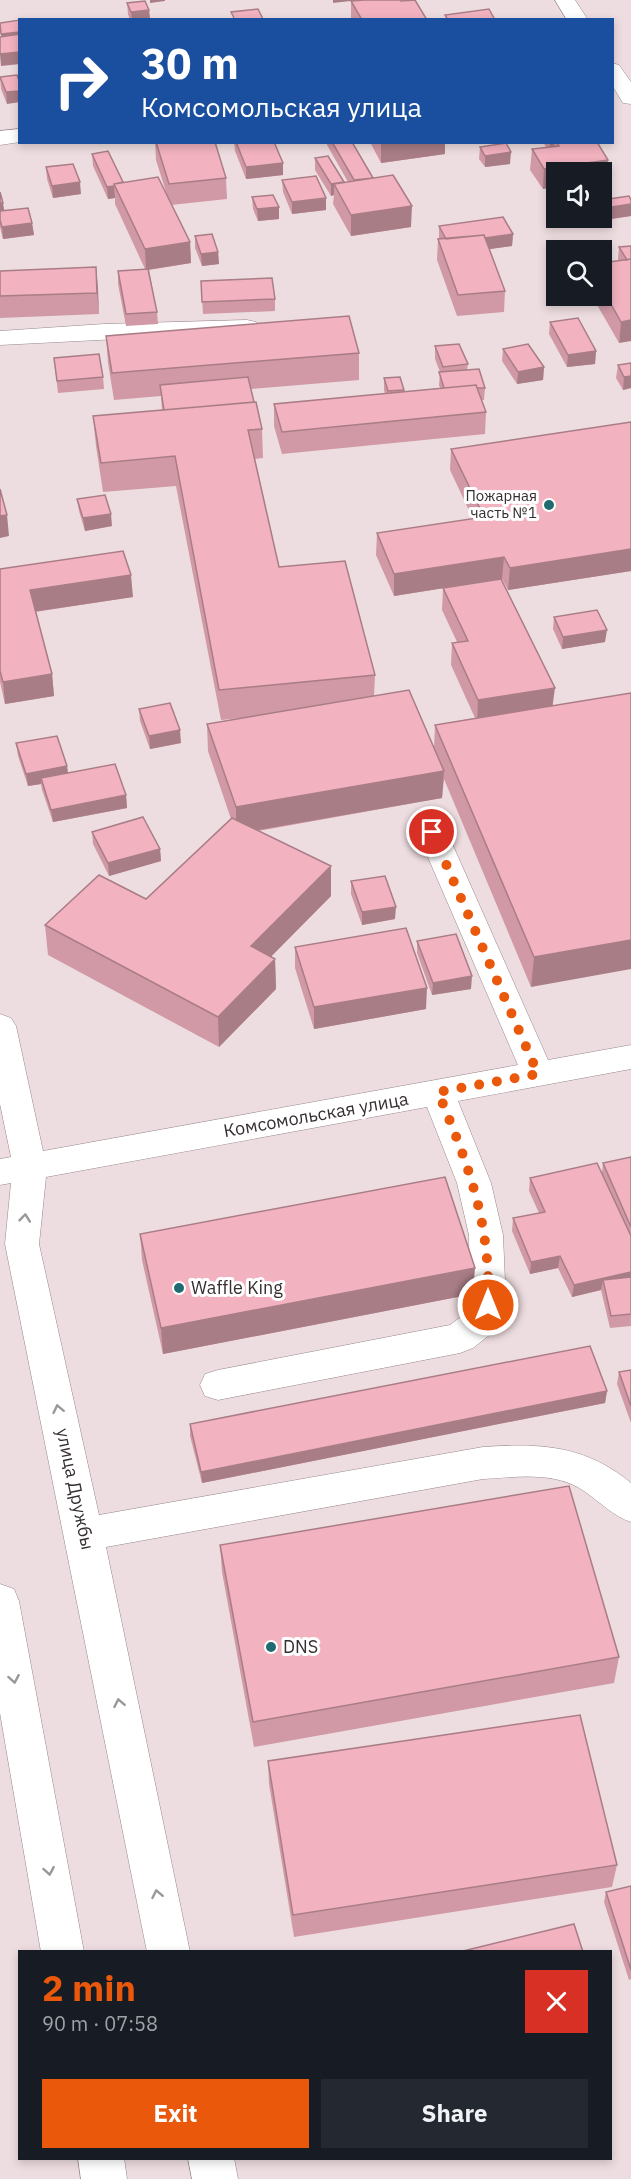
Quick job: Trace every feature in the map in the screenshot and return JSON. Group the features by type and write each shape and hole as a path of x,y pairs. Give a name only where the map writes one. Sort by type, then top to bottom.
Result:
{"street":[{"path":"565,0 577,18"},
{"path":"614,67 631,63"},
{"path":"614,70 631,98"},
{"path":"0,138 18,136"},
{"path":"0,338 104,331 264,327"},
{"path":"432,832 538,1074"},
{"name":"улица Дружбы","path":"0,1026 22,1244 169,1950"},
{"name":"Комсомольская улица","path":"15,1170 631,1057"},
{"path":"218,1385 460,1338 479,1323 488,1305 486,1235 474,1183 438,1092"},
{"path":"84,1534 483,1463 536,1459 576,1466 606,1483 631,1506"},
{"path":"0,1601 63,1950"},
{"path":"101,2160 104,2179"},
{"path":"211,2160 215,2179"}],"building":[{"path":"415,0 426,18 361,18 351,1"},
{"path":"145,1 149,10 131,12 127,3"},
{"path":"258,9 262,18 234,18 231,12"},
{"path":"489,9 494,18 447,18 445,15"},
{"path":"18,20 18,32 1,34 0,23"},
{"path":"18,34 18,52 0,54 0,37"},
{"path":"17,75 18,91 6,92 0,77"},
{"path":"157,144 216,144 226,178 169,184"},
{"path":"237,144 275,144 283,163 246,167"},
{"path":"333,144 353,144 373,178 354,180"},
{"path":"507,144 511,152 485,156 480,147"},
{"path":"558,144 598,144 608,160 546,162 546,169 544,169 532,149 559,146"},
{"path":"108,151 123,182 107,187 92,154"},
{"path":"328,156 344,182 331,184 315,158"},
{"path":"73,164 80,182 52,186 46,167"},
{"path":"393,175 412,206 351,215 334,184"},
{"path":"316,176 326,198 292,202 282,180"},
{"path":"158,177 190,242 145,249 114,184"},
{"path":"273,195 279,207 257,209 252,197"},
{"path":"629,196 631,204 612,207 612,199"},
{"path":"28,208 32,223 2,227 0,211"},
{"path":"503,217 513,234 485,238 484,235 446,239 439,226"},
{"path":"212,234 218,252 201,254 195,236"},
{"path":"484,235 505,291 458,295 438,239"},
{"path":"631,246 631,259 627,260 619,247"},
{"path":"631,259 631,320 621,322 612,306 612,262"},
{"path":"96,267 97,293 0,296 0,271"},
{"path":"148,269 157,312 126,314 118,271"},
{"path":"272,278 275,299 202,302 201,281"},
{"path":"349,316 359,353 112,373 106,336"},
{"path":"578,318 596,351 568,355 550,322"},
{"path":"459,344 468,364 443,367 435,346"},
{"path":"528,344 544,367 518,372 503,349"},
{"path":"99,354 103,377 57,381 54,358"},
{"path":"631,363 631,376 624,377 618,365"},
{"path":"479,369 485,388 477,388 476,385 444,388 439,372"},
{"path":"248,377 254,402 164,410 160,385"},
{"path":"400,377 404,390 388,391 384,378"},
{"path":"476,385 486,412 282,432 274,404"},
{"path":"256,402 262,429 248,430 279,567 345,561 375,675 219,690 175,456 101,463 93,416"},
{"name":"Пожарная часть №1","path":"631,422 631,549 510,568 504,557 394,574 377,533 484,517 451,449"},
{"path":"0,489 7,515 0,516"},
{"path":"105,495 111,514 83,518 77,499"},
{"path":"123,551 131,575 30,590 52,674 3,682 0,671 0,569"},
{"path":"501,579 555,688 478,700 452,643 468,641 443,588"},
{"path":"597,610 607,630 563,637 554,617"},
{"path":"409,690 444,771 236,807 207,724"},
{"path":"631,693 631,940 534,957 435,725"},
{"path":"170,703 180,730 149,736 139,709"},
{"path":"57,736 67,766 26,774 16,743"},
{"path":"115,764 126,795 51,810 41,778"},
{"path":"143,817 160,849 108,863 92,832"},
{"path":"232,818 331,866 251,946 275,959 218,1017 45,925 99,875 146,899"},
{"path":"385,876 396,907 362,912 351,881"},
{"path":"406,928 427,988 314,1007 295,947"},
{"path":"456,934 472,976 433,983 417,941"},
{"path":"631,1157 631,1227 603,1163"},
{"path":"597,1163 631,1236 631,1272 574,1285 560,1256 531,1262 513,1218 545,1212 530,1178"},
{"path":"445,1177 475,1268 161,1328 140,1234"},
{"path":"631,1277 631,1314 611,1316 603,1280"},
{"path":"590,1346 607,1391 201,1472 190,1424"},
{"path":"631,1370 631,1406 619,1372"},
{"path":"569,1486 619,1657 253,1722 220,1545"},
{"path":"580,1715 617,1865 293,1915 268,1761"},
{"path":"631,1886 631,1970 606,1892"},
{"path":"574,1924 582,1950 467,1950"}],"place":[{"name":"Пожарная часть №1","path":"549,505"},
{"name":"Waffle King","path":"179,1288"},
{"name":"DNS","path":"271,1647"}],"route":[{"path":"432,832 538,1074 438,1092 474,1183 486,1235 488,1305"}]}
